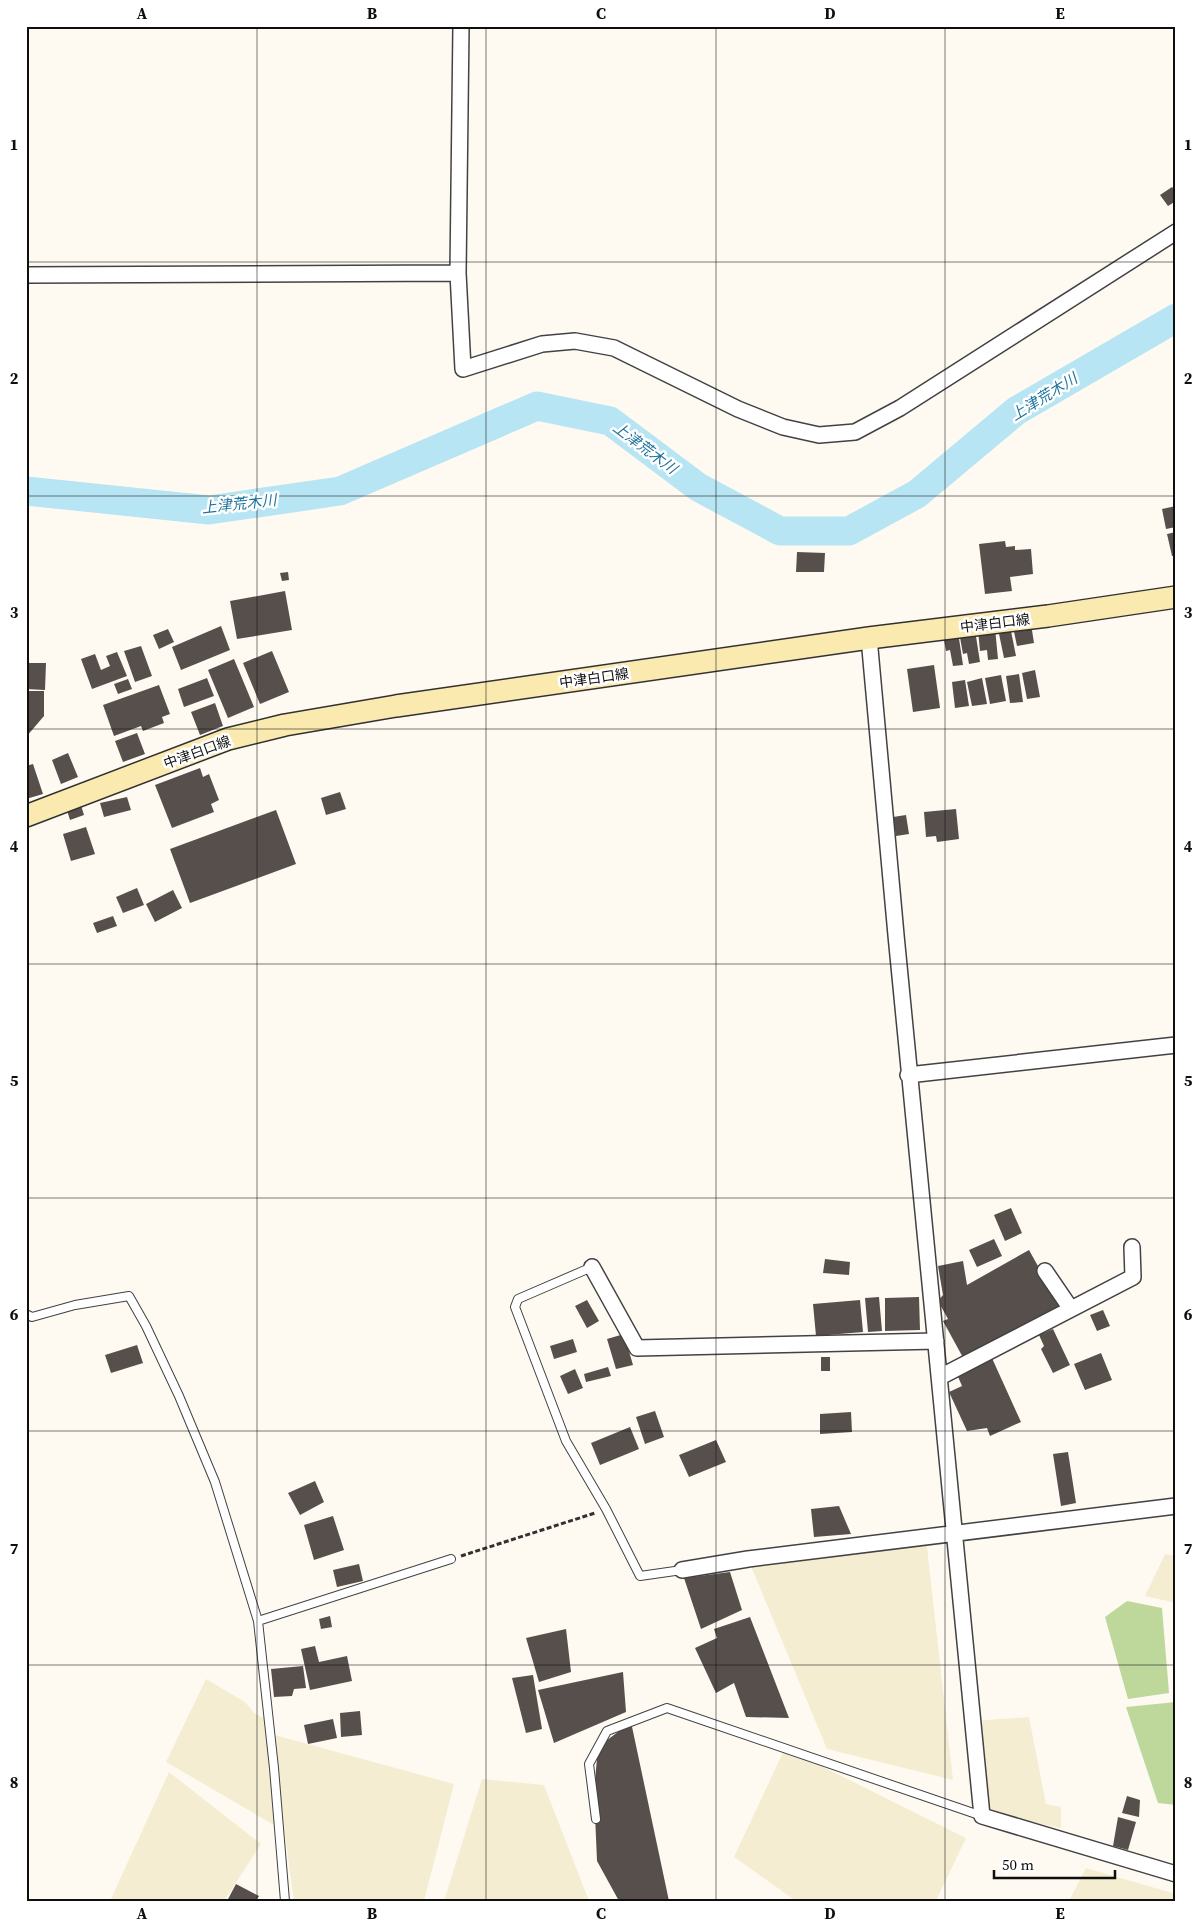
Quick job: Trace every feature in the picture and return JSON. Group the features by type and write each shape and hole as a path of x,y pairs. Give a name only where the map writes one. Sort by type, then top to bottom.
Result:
{"main road":[{"name":"中津白口線","path":"26,816 228,739 285,725 396,706 869,638 1048,616 1176,597"}],"street":[{"path":"461,26 458,273 463,369 542,344 575,341 614,348 784,428 819,435 855,432 900,408 1176,232"},
{"path":"26,276 458,273"},
{"path":"869,638 908,1075 940,1377 982,1816 1176,1874"},
{"path":"908,1075 1176,1045"},
{"path":"940,1377 1133,1277 1132,1247"},
{"path":"592,1267 637,1348 936,1341"},
{"path":"1045,1271 1071,1309"},
{"path":"682,1570 748,1559 955,1535 1176,1506"}],"lane":[{"path":"592,1267 518,1299 515,1306 566,1441 606,1510 640,1576 682,1570"},
{"path":"26,1314 32,1316 75,1305 129,1296 146,1326 175,1388 215,1482 258,1621 274,1768 285,1901"},
{"path":"258,1621 451,1559"},
{"path":"596,1819 589,1764 607,1731 667,1708 982,1816"}],"path":[{"path":"451,1559 606,1510"}],"shaded area":[{"path":"926,1538 953,1780 827,1749 748,1559"},
{"path":"1165,1554 1176,1556 1176,1603 1145,1596"},
{"path":"206,1679 245,1702 255,1714 269,1720 271,1734 454,1784 424,1901 294,1901 273,1749 279,1828 166,1762"},
{"path":"1029,1717 1046,1804 1061,1807 1061,1828 987,1813 973,1721"},
{"path":"785,1748 966,1838 936,1901 796,1901 734,1857"},
{"path":"169,1772 261,1844 224,1901 110,1901"},
{"path":"482,1779 544,1785 589,1901 444,1901"},
{"path":"1086,1868 1176,1894 1176,1901 1069,1901"}],"green space":[{"path":"1127,1601 1162,1608 1169,1693 1128,1699 1105,1617"},
{"path":"1176,1702 1176,1805 1158,1803 1126,1707"}],"building":[{"path":"1172,187 1176,191 1176,201 1168,206 1160,195"},
{"path":"1176,506 1176,527 1166,529 1162,509"},
{"path":"1176,532 1176,556 1172,556 1167,534"},
{"path":"1005,541 1006,547 1015,546 1015,550 1031,549 1033,574 1010,577 1012,591 985,594 979,544"},
{"path":"797,552 825,553 824,572 796,572"},
{"path":"288,572 289,580 282,581 280,573"},
{"path":"285,591 292,630 237,639 230,601"},
{"path":"1031,624 1034,643 1017,646 1013,627"},
{"path":"221,626 230,650 181,670 172,647"},
{"path":"1010,626 1016,656 1004,658 998,629"},
{"path":"995,628 998,659 988,660 987,650 980,651 978,630"},
{"path":"168,629 174,642 159,649 153,635"},
{"path":"975,630 980,662 969,664 967,653 963,654 959,632"},
{"path":"958,632 963,665 953,666 950,650 946,651 943,634"},
{"path":"141,646 152,676 135,682 124,651"},
{"path":"272,651 289,692 260,704 243,663"},
{"path":"117,652 127,676 92,689 81,659 95,654 101,670 110,666 106,656"},
{"path":"234,659 254,707 228,718 208,670"},
{"path":"26,663 46,663 45,690 26,689"},
{"path":"934,665 940,708 913,712 907,669"},
{"path":"1035,670 1040,697 1027,699 1022,673"},
{"path":"1019,674 1023,702 1010,703 1006,676"},
{"path":"1001,675 1006,701 990,704 985,678"},
{"path":"207,678 214,696 184,707 178,689"},
{"path":"982,678 987,704 972,706 967,682"},
{"path":"128,679 132,689 118,694 114,684"},
{"path":"965,680 969,706 955,708 952,682"},
{"path":"159,685 170,714 162,717 164,723 143,731 141,726 114,736 103,705"},
{"path":"26,691 44,691 44,716 26,737"},
{"path":"215,703 223,726 200,735 191,712"},
{"path":"137,733 145,754 123,762 115,741"},
{"path":"68,753 78,777 61,784 52,760"},
{"path":"33,764 43,794 26,799 26,766"},
{"path":"200,768 203,777 209,774 219,800 211,804 214,812 172,828 155,785"},
{"path":"340,792 346,809 326,815 321,798"},
{"path":"127,797 131,810 104,817 100,803"},
{"path":"80,802 84,815 70,820 66,807"},
{"path":"956,809 959,839 937,842 936,836 926,837 924,812"},
{"path":"276,810 296,864 190,903 170,849"},
{"path":"906,815 909,834 896,836 893,817"},
{"path":"86,827 95,854 71,861 63,834"},
{"path":"137,888 144,905 123,913 116,897"},
{"path":"173,890 182,908 155,922 146,904"},
{"path":"113,916 117,926 97,933 93,923"},
{"path":"1011,1208 1022,1233 1005,1241 994,1215"},
{"path":"994,1239 1002,1256 977,1267 969,1250"},
{"path":"1029,1250 1062,1309 966,1363 943,1321 948,1319 938,1301 943,1295 938,1266 963,1261 967,1285"},
{"path":"825,1259 850,1262 849,1275 823,1273"},
{"path":"879,1297 882,1331 868,1332 865,1298"},
{"path":"919,1297 920,1330 885,1331 885,1298"},
{"path":"587,1300 599,1321 587,1328 575,1306"},
{"path":"860,1300 863,1332 816,1336 813,1304"},
{"path":"1103,1310 1110,1326 1097,1331 1090,1315"},
{"path":"1053,1329 1070,1365 1053,1373 1041,1349 1044,1346 1039,1335"},
{"path":"624,1334 633,1365 616,1369 607,1339"},
{"path":"573,1339 577,1352 554,1359 550,1346"},
{"path":"137,1345 143,1363 111,1373 105,1355"},
{"path":"1101,1353 1112,1380 1085,1390 1074,1364"},
{"path":"991,1356 1021,1422 990,1436 987,1428 967,1431 949,1392 962,1386 956,1372"},
{"path":"821,1357 830,1357 830,1371 821,1371"},
{"path":"608,1367 611,1376 586,1382 584,1374"},
{"path":"575,1369 583,1388 568,1394 560,1376"},
{"path":"655,1411 664,1437 645,1444 636,1417"},
{"path":"851,1412 852,1432 820,1434 820,1414"},
{"path":"630,1427 639,1449 600,1465 591,1443"},
{"path":"716,1440 726,1462 689,1477 679,1455"},
{"path":"1068,1452 1076,1503 1061,1506 1053,1454"},
{"path":"315,1481 324,1502 300,1515 288,1493"},
{"path":"839,1506 851,1534 814,1537 811,1509"},
{"path":"333,1516 344,1550 314,1560 304,1525"},
{"path":"359,1564 363,1581 337,1587 333,1570"},
{"path":"730,1572 742,1610 701,1629 684,1578"},
{"path":"330,1616 332,1627 321,1629 319,1619"},
{"path":"750,1617 789,1718 746,1717 734,1683 716,1693 695,1648 717,1638 714,1629"},
{"path":"566,1629 571,1672 539,1682 526,1638"},
{"path":"315,1646 319,1662 347,1656 352,1681 310,1690 301,1649"},
{"path":"303,1666 306,1688 294,1689 292,1696 274,1697 271,1669"},
{"path":"623,1672 626,1712 554,1743 538,1690"},
{"path":"533,1675 542,1729 526,1733 512,1678"},
{"path":"360,1711 362,1735 341,1737 340,1713"},
{"path":"333,1719 337,1738 308,1744 304,1725"},
{"path":"631,1722 669,1901 619,1901 597,1861 594,1792 598,1747"},
{"path":"1127,1796 1140,1800 1139,1817 1122,1813"},
{"path":"1118,1817 1136,1822 1128,1850 1113,1846"},
{"path":"236,1884 259,1896 256,1901 227,1901"}],"waterway":[{"name":"上津荒木川","path":"26,491 209,510 340,491 537,406 610,421 698,487 780,531 849,531 917,494 1016,411 1176,318"}]}
